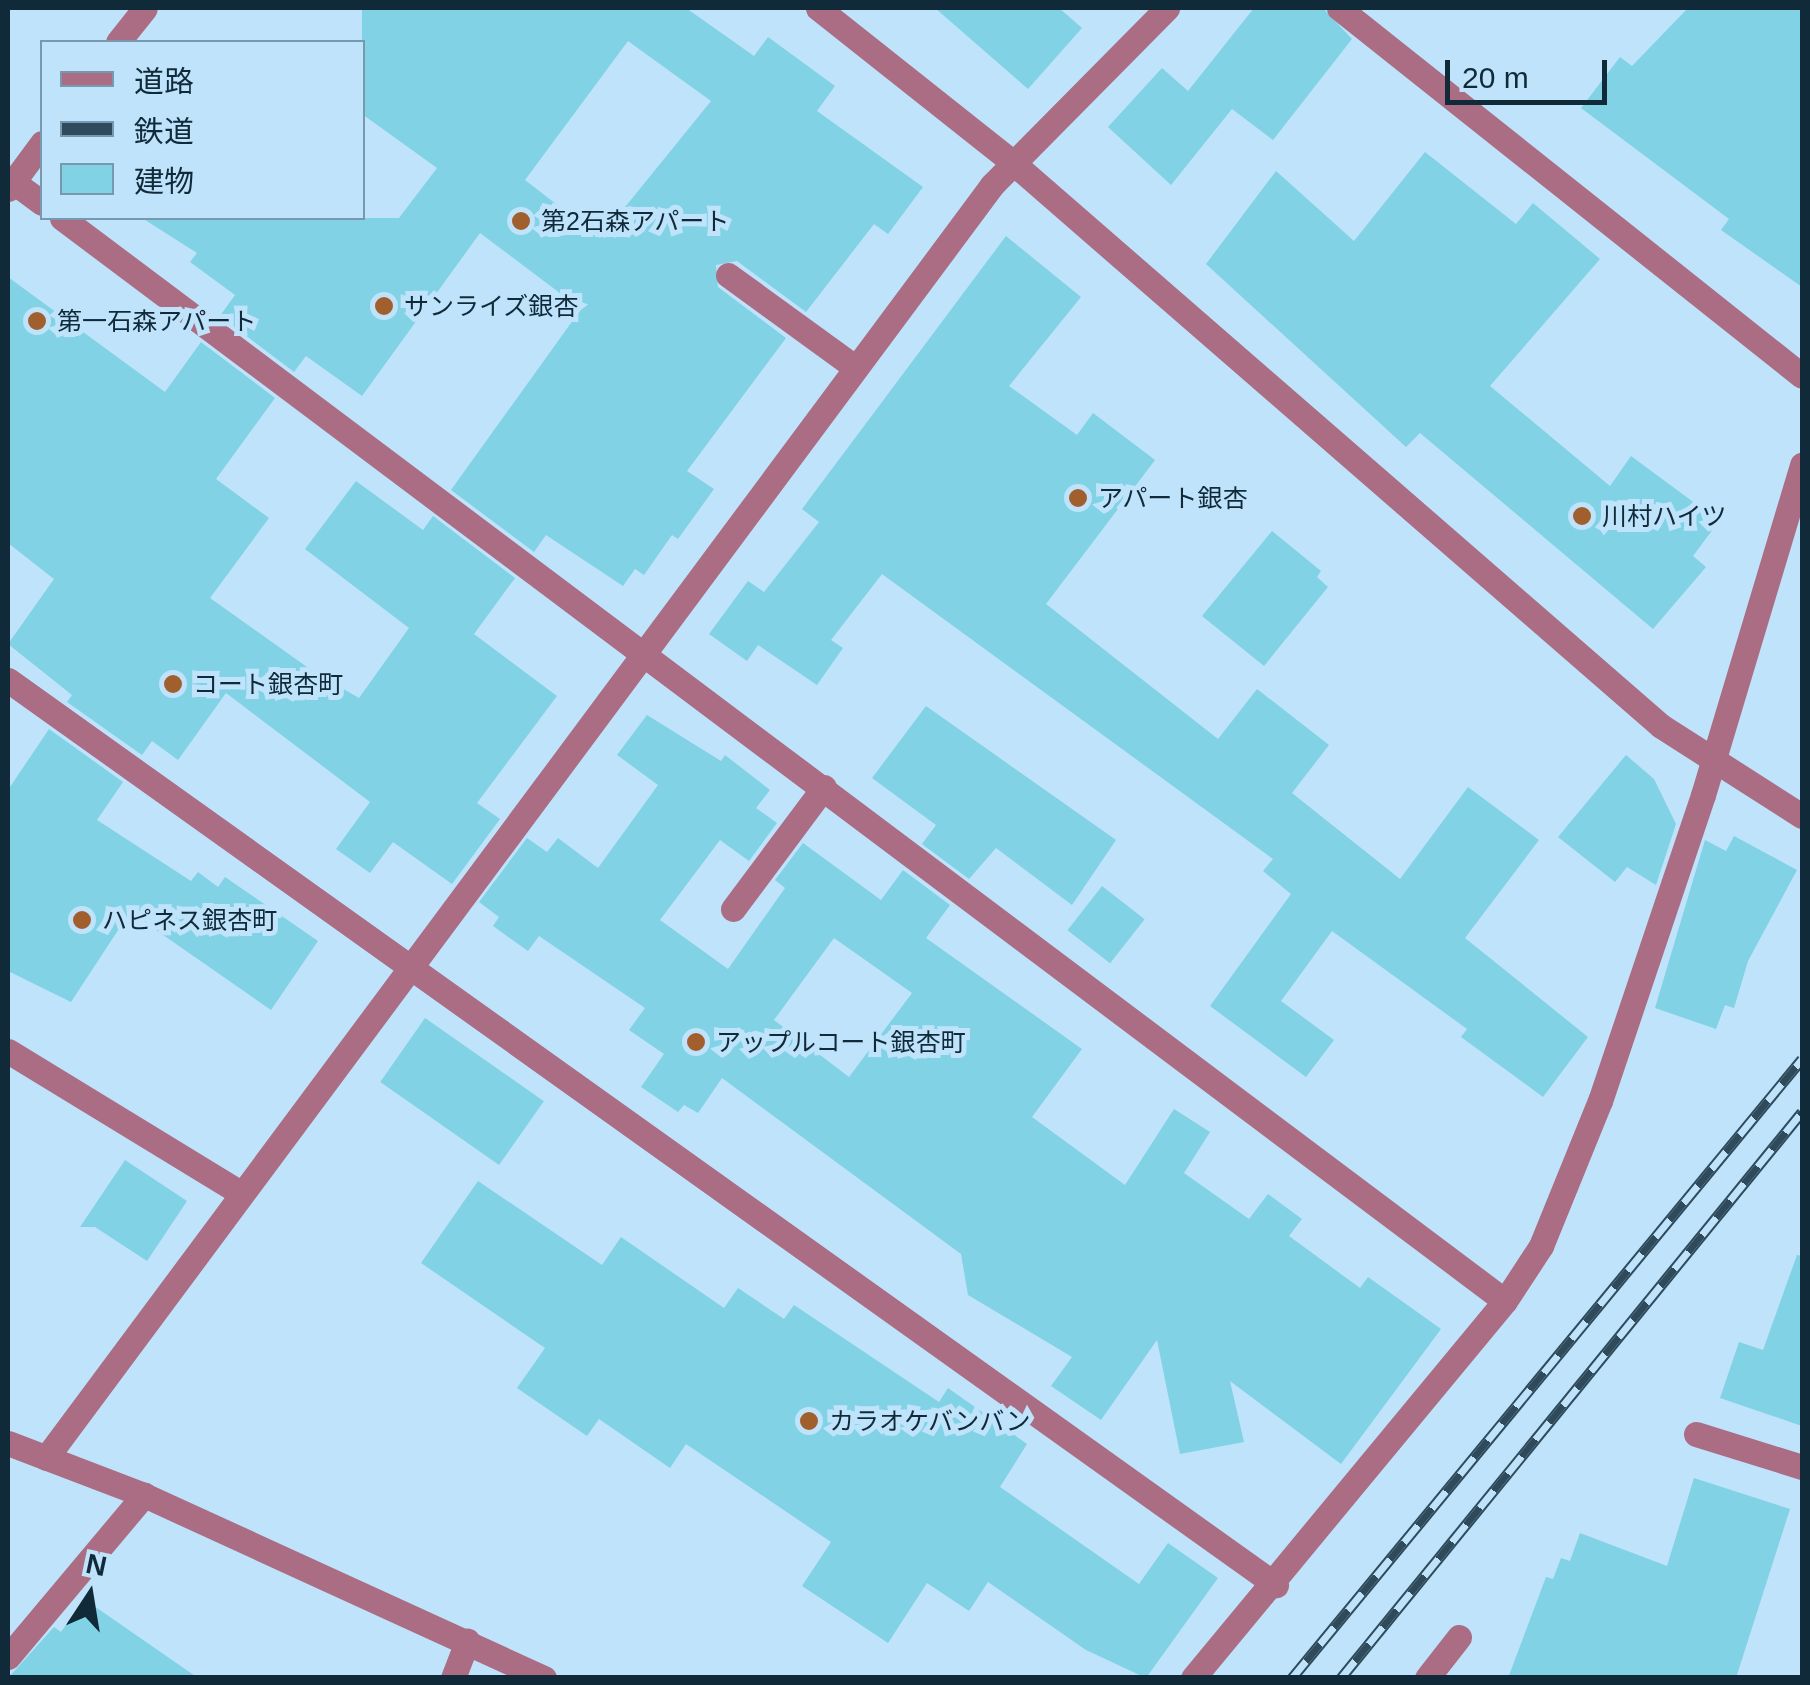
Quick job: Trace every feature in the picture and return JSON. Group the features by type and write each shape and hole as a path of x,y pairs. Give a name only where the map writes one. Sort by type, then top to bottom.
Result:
{"street":[{"path":"120,40 145,8"},
{"path":"818,8 1012,162 1712,763 1802,816"},
{"path":"46,1458 238,1191 1012,162 1167,8"},
{"path":"1339,8 1802,376"},
{"path":"40,145 9,183 40,202"},
{"path":"65,220 1505,1301"},
{"path":"728,274 856,368"},
{"path":"1193,1678 1276,1585 1505,1301 1541,1246 1600,1101 1712,763 1802,464"},
{"path":"8,680 405,970 1276,1585"},
{"path":"732,909 824,787"},
{"path":"8,1051 238,1191"},
{"path":"1696,1434 1802,1468"},
{"path":"8,1444 144,1495 544,1678"},
{"path":"8,1657 144,1495"},
{"path":"1428,1678 1460,1637"},
{"path":"452,1678 467,1642"}],"building":[{"path":"362,8 686,8 754,56 768,37 835,86 817,111 923,187 888,234 874,224 806,312 737,261 716,265 718,287 786,338 687,471 714,489 678,539 672,535 644,575 635,569 623,586 546,535 534,552 451,490 581,309 480,233 362,396 306,356 294,372 220,316 235,295 190,262 197,253 145,220 399,218 437,168 365,116","holes":["628,41 711,101 600,238 525,180"]},
{"path":"935,8 1059,8 1082,28 1028,89"},
{"path":"1254,8 1323,8 1352,39 1273,140 1232,109 1171,185 1108,127 1162,68 1188,91"},
{"path":"1688,8 1802,8 1802,287 1721,230 1729,219 1581,108 1620,57 1632,66"},
{"path":"1425,152 1516,224 1533,203 1600,259 1490,386 1610,486 1631,456 1719,521 1693,556 1706,567 1653,629 1420,433 1406,447 1206,264 1276,171 1354,241"},
{"path":"1006,236 1081,297 1009,386 1077,435 1093,413 1155,460 1046,604 1218,739 1257,689 1329,745 1292,793 1400,879 1468,787 1539,840 1465,938 1588,1037 1543,1097 1461,1037 1467,1029 1332,931 1281,1001 1334,1040 1306,1077 1210,1006 1291,894 1263,871 1273,859 882,574 831,640 843,648 817,685 758,645 747,661 709,634 748,581 764,592 819,522 802,509"},
{"path":"8,277 165,392 201,342 275,398 216,479 269,518 210,598 314,672 359,698 409,628 305,549 356,481 423,530 433,516 515,578 474,634 557,696 477,803 500,819 452,884 393,842 370,873 336,849 370,802 226,693 178,760 152,741 142,755 67,702 72,695 8,644 54,579 8,543"},
{"path":"1272,531 1321,571 1317,577 1328,587 1264,666 1202,616"},
{"path":"926,706 1116,840 1072,905 996,848 969,879 922,844 936,825 872,778"},
{"path":"647,715 721,761 725,755 770,790 756,808 777,823 749,861 720,840 660,920 728,969 785,888 775,880 803,843 881,900 903,870 950,905 926,938 1082,1049 1032,1117 1125,1185 1174,1109 1210,1132 1184,1173 1249,1219 1268,1194 1302,1219 1289,1236 1360,1288 1368,1277 1441,1329 1341,1464 1230,1381 1244,1442 1180,1454 1157,1340 1101,1420 1051,1386 1072,1357 968,1295 961,1254 722,1078 698,1113 684,1105 678,1112 641,1087 664,1054 629,1030 645,1008 539,936 528,951 493,926 499,917 479,902 527,838 547,852 558,838 598,868 658,785 617,755","holes":["834,938 912,993 849,1077 774,1020"]},
{"path":"49,729 123,782 97,820 191,881 198,872 218,887 225,877 318,941 271,1010 130,912 71,1002 8,971 8,790"},
{"path":"1626,755 1654,779 1676,824 1656,885 1627,867 1615,882 1558,837"},
{"path":"1734,836 1797,870 1748,961 1734,1008 1725,1005 1716,1029 1655,1008 1705,840 1726,851"},
{"path":"1102,886 1145,919 1110,963 1068,930"},
{"path":"425,1018 544,1101 499,1165 380,1082"},
{"path":"125,1160 187,1201 147,1261 95,1227 80,1227"},
{"path":"478,1181 602,1265 621,1237 724,1308 738,1288 784,1319 794,1305 939,1402 948,1388 1027,1444 1000,1487 1139,1584 1168,1543 1218,1578 1146,1678 1086,1650 988,1582 969,1611 927,1583 888,1643 802,1586 831,1542 686,1444 670,1468 599,1419 587,1436 517,1388 545,1348 421,1263"},
{"path":"1797,1255 1802,1256 1802,1426 1720,1398 1739,1342 1763,1350"},
{"path":"1694,1478 1790,1509 1736,1678 1508,1678 1546,1577 1553,1579 1561,1558 1570,1561 1580,1533 1667,1566"},
{"path":"84,1599 198,1678 8,1678 54,1627 61,1632"}],"railway":[{"path":"1292,1678 1802,1059"},
{"path":"1341,1678 1802,1112"}],"place":[{"name":"第2石森アパート","path":"521,221"},
{"name":"サンライズ銀杏","path":"384,306"},
{"name":"第一石森アパート","path":"37,321"},
{"name":"アパート銀杏","path":"1078,498"},
{"name":"川村ハイツ","path":"1582,516"},
{"name":"コート銀杏町","path":"173,684"},
{"name":"ハピネス銀杏町","path":"82,920"},
{"name":"アップルコート銀杏町","path":"696,1042"},
{"name":"カラオケバンバン","path":"809,1421"}]}
